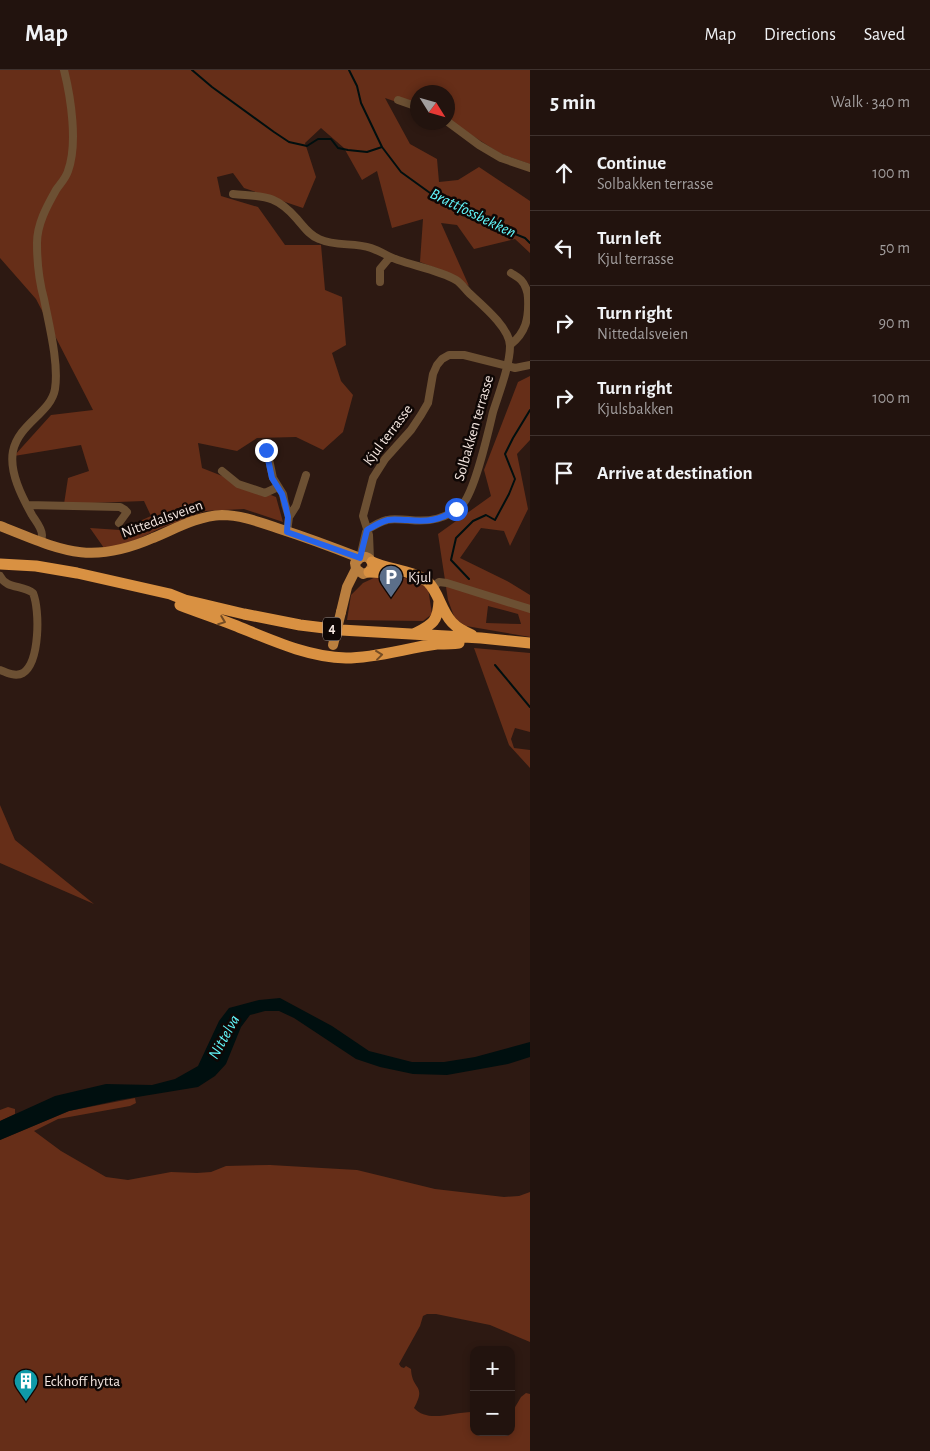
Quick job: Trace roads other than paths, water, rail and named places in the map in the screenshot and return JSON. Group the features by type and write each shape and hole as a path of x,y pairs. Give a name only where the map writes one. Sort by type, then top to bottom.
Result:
{"highway":[{"name":"4","path":"0,564 36,566 76,572 244,614 300,625 341,630 481,638 530,643"},
{"name":"4","path":"364,566 394,574 403,572 421,578 432,587 449,620 463,631 481,638"},
{"name":"4","path":"0,569 62,575 160,597 186,600"},
{"name":"4","path":"160,597 279,643 304,650 332,651 355,658 389,654 438,644 506,640"},
{"path":"413,634 428,627 434,621 438,614 440,601"}],"main road":[{"name":"Nittedalsveien","path":"0,526 72,552 87,553 108,552 132,547 200,519 220,515 239,517 333,549 342,550 364,566"},
{"path":"332,651 347,587 364,566"}],"street":[{"path":"40,542 42,533 26,506 15,476 13,459 14,449 21,433 50,402 55,388 53,344 41,285 37,241 41,219 68,172 73,152 68,88 64,70"},
{"path":"398,100 410,104"},
{"path":"455,127 501,158 530,168"},
{"path":"233,194 276,200 287,208 310,234 318,239 342,245 359,245 371,248 390,257 456,280 488,310 504,330 510,345"},
{"path":"380,282 380,269 390,257"},
{"name":"Solbakken terrasse","path":"367,530 387,520 430,521 438,519 449,514 462,504 470,491 506,366 510,345 516,341 528,320 528,294 522,280 511,273"},
{"name":"Kjul terrasse","path":"364,566 367,530 363,520 363,513 373,478 428,403 433,374 437,365 449,355 464,355 515,368 530,365"},
{"path":"266,450 272,478 284,499 288,517 287,532"},
{"path":"222,471 238,484 265,492 278,487"},
{"path":"288,517 296,506 306,476"},
{"path":"26,506 120,507 127,512 119,523"},
{"path":"0,576 6,584 33,593 37,636 33,656 22,673 12,674 0,670"},
{"path":"432,587 439,582 447,583 530,609"}],"water":[{"name":"Nittelva","path":"280,998 332,1026 369,1051 412,1062 444,1062 475,1057 530,1042 530,1057 508,1064 447,1075 413,1074 380,1067 356,1059 294,1018 279,1011 265,1011 250,1015 241,1027 226,1064 215,1076 198,1087 119,1100 69,1111 0,1140 0,1121 55,1096 106,1084 152,1085 175,1079 198,1066 219,1021 229,1008 259,1000"}],"waterway":[{"name":"Brattfossbekken","path":"192,70 212,87 289,142 307,146 318,139 331,139 338,148 367,152 382,147 401,172 437,198 525,238 530,243"},
{"path":"349,70 357,86 361,103 382,147"},
{"name":"Brattfossbekken","path":"469,579 451,560 456,538 473,521 486,515 495,520 515,479 505,454 530,410"},
{"name":"Brattfossbekken","path":"495,665 530,707"}],"place":[{"name":"Kjul","path":"391,598"},
{"name":"Eckhoff hytta","path":"26,1402"}]}
